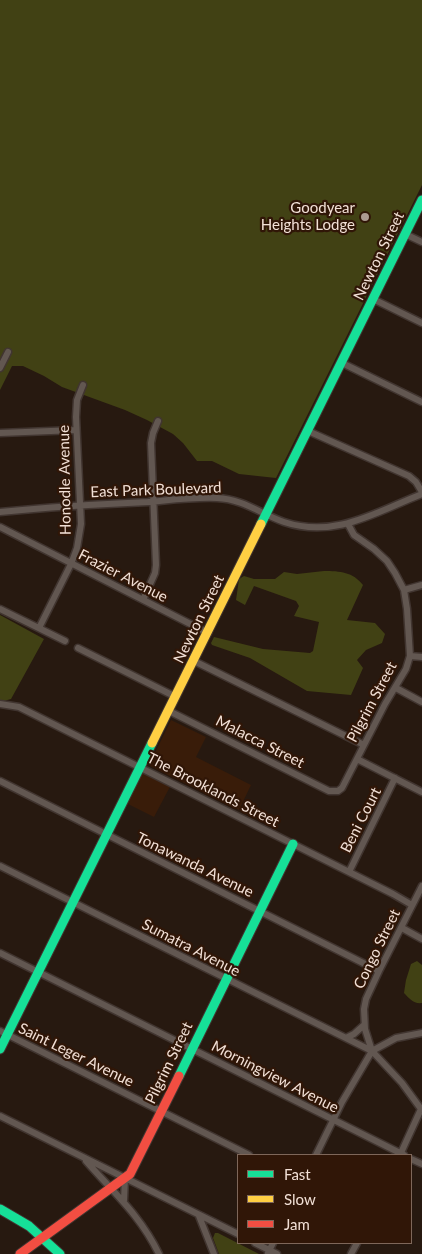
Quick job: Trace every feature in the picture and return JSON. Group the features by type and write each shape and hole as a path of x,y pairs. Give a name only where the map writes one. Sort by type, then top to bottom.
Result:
{"street":[{"name":"Newton Street","path":"0,1049 4,1033 73,903 422,200"},
{"path":"406,234 422,242"},
{"path":"373,299 422,323"},
{"path":"0,368 8,352"},
{"path":"342,363 422,402"},
{"name":"Honodle Avenue","path":"39,628 71,564 81,529 76,430 77,400 83,385"},
{"path":"143,600 155,573 156,565 151,443 158,421"},
{"path":"0,433 76,430"},
{"path":"308,431 409,476 416,482 422,493"},
{"name":"East Park Boulevard","path":"0,512 154,501 226,499 246,504 282,521 303,527 327,528 348,524 422,493"},
{"name":"Pilgrim Street","path":"340,790 385,704 406,669 410,656 404,590 387,561 374,549 354,536 348,524"},
{"name":"Frazier Avenue","path":"0,527 208,633"},
{"path":"404,590 422,585"},
{"path":"0,608 64,641"},
{"path":"78,648 176,697"},
{"path":"410,656 422,657"},
{"path":"194,661 364,745"},
{"path":"396,688 422,702"},
{"name":"The Brooklands Street","path":"0,704 27,710 412,905"},
{"name":"Malacca Street","path":"169,711 329,791 340,790"},
{"path":"357,759 422,792"},
{"name":"Beni Court","path":"349,872 396,778"},
{"name":"Tonawanda Avenue","path":"0,781 379,971"},
{"name":"Pilgrim Street","path":"20,1254 130,1174 293,844"},
{"name":"Sumatra Avenue","path":"0,866 372,1051"},
{"name":"Congo Street","path":"422,886 379,971 364,1008 364,1025 372,1051 402,1083 422,1109"},
{"path":"402,928 422,939"},
{"name":"Morningview Avenue","path":"0,953 400,1154"},
{"path":"346,1038 364,1025"},
{"name":"Saint Leger Avenue","path":"4,1033 247,1154"},
{"path":"316,1154 333,1120 372,1051 396,1038 422,1033"},
{"path":"402,1154 422,1109"},
{"path":"0,1116 237,1234"},
{"path":"83,1158 111,1189 124,1200 143,1226 159,1254"},
{"path":"124,1200 125,1178"},
{"path":"0,1209 22,1221 44,1238 60,1254"},
{"path":"199,1216 214,1254"},
{"path":"256,1244 268,1252 277,1254"}],"shaded area":[{"path":"0,0 422,0 422,185 276,478 239,474 212,461 197,461 173,434 125,410 62,387 23,366 12,366 0,390"},
{"path":"324,571 346,573 355,577 363,585 347,620 375,623 385,634 382,643 366,650 357,660 363,668 351,695 307,691 250,658 212,645 214,637 263,649 310,653 313,651 319,622 294,616 299,606 296,601 254,586 245,605 236,600 239,579 244,576 254,579 275,579 284,572 297,574"},
{"path":"0,615 44,639 11,699 0,702"},
{"path":"171,720 206,737 196,757 251,785 239,810 150,766"},
{"path":"141,767 172,783 154,817 124,802"},
{"path":"417,961 422,965 422,1003 414,1002 404,993 411,964"},
{"path":"215,1233 218,1233 259,1254 219,1254 213,1238"}],"traffic: fast":[{"path":"261,524 422,200"},
{"path":"0,1049 152,743"},
{"path":"179,1076 293,844"},
{"path":"0,1209 29,1226 60,1254"}],"traffic: slow":[{"path":"152,743 261,524"}],"traffic: jam":[{"path":"20,1254 130,1174 179,1076"}],"place":[{"name":"Goodyear Heights Lodge","path":"365,217"}]}
